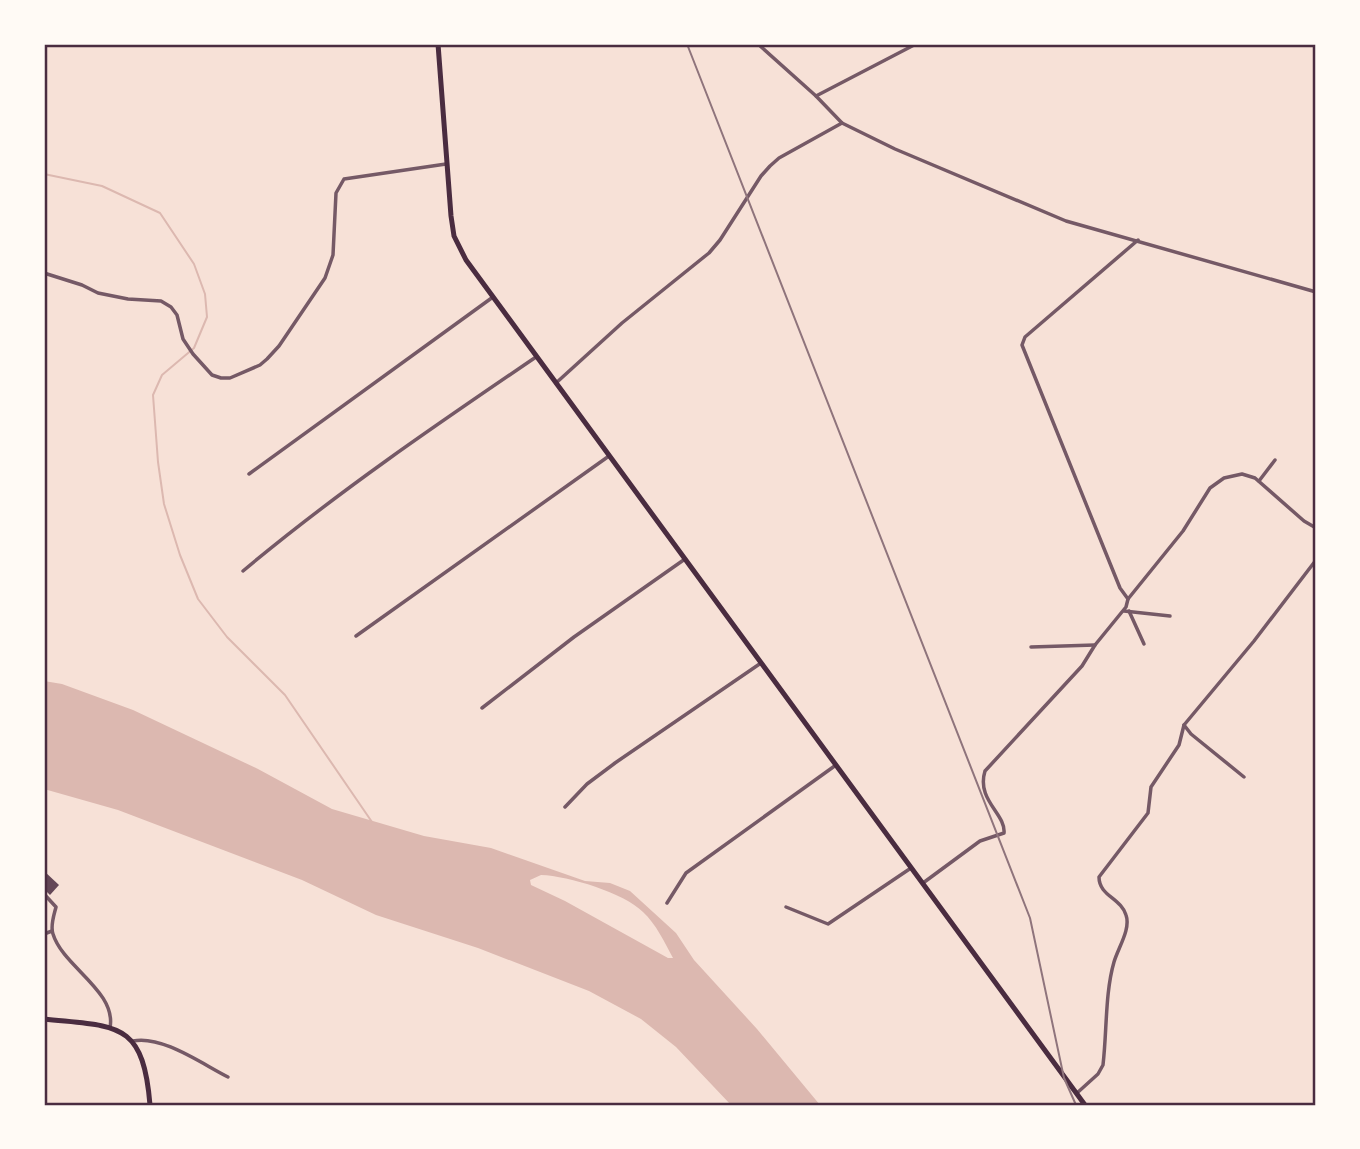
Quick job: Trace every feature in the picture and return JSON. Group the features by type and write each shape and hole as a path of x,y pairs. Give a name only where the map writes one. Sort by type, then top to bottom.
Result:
{"main road":[{"path":"438,44 454,236 472,269 1085,1105"},
{"path":"44,1019 110,1028 120,1031 133,1041 142,1061 150,1105"}],"street":[{"path":"758,44 842,122 895,149 1066,221 1316,292"},
{"path":"817,96 916,44"},
{"path":"556,383 622,323 709,253 761,176 779,158 842,122"},
{"path":"44,273 98,293 128,299 161,301 177,315 193,354 212,375 230,378 260,365 279,346 326,278 333,256 336,194 341,183 348,177 446,164"},
{"path":"1128,599 1120,588 1022,345 1025,337 1138,240"},
{"path":"249,474 493,297"},
{"path":"243,571 312,514 536,357"},
{"path":"356,636 609,456"},
{"path":"1259,481 1275,460"},
{"path":"923,883 980,841 1004,833 1003,823 983,787 985,772 1077,673 1095,645 1126,611 1128,599 1183,531 1216,483 1232,474 1242,474 1259,481 1304,522 1316,528"},
{"path":"482,708 574,637 685,559"},
{"path":"1076,1094 1098,1074 1103,1065 1110,979 1126,928 1127,916 1122,907 1103,890 1099,877 1148,813 1151,787 1179,745 1184,725 1254,641 1316,560"},
{"path":"1126,611 1170,616"},
{"path":"1126,611 1144,644"},
{"path":"1031,647 1095,645"},
{"path":"565,807 587,784 615,763 761,663"},
{"path":"1184,725 1244,777"},
{"path":"667,903 680,881 692,869 836,765"},
{"path":"786,907 828,924 911,867"},
{"path":"44,894 56,907 52,931 66,955 112,1015 110,1028"},
{"path":"44,934 52,931"},
{"path":"133,1041 144,1039 162,1044 228,1077"}],"shaded area":[{"path":"44,681 62,684 133,710 258,769 332,809 424,836 491,848 585,881 610,883 630,891 676,933 694,960 757,1029 820,1105 731,1105 676,1047 641,1019 589,991 478,948 376,915 302,880 118,810 44,789","holes":["541,875 610,892 634,905 652,922 673,958 668,958 531,885 530,880"]}],"building":[{"path":"44,871 59,885 50,895 44,889"}],"waterway":[{"path":"44,174 102,186 160,213 194,264 205,294 207,317 194,348 162,375 153,395 164,504 180,555 198,599 227,637 285,695 372,822"}],"railway":[{"path":"687,44 1030,918 1064,1078 1076,1105"}]}
